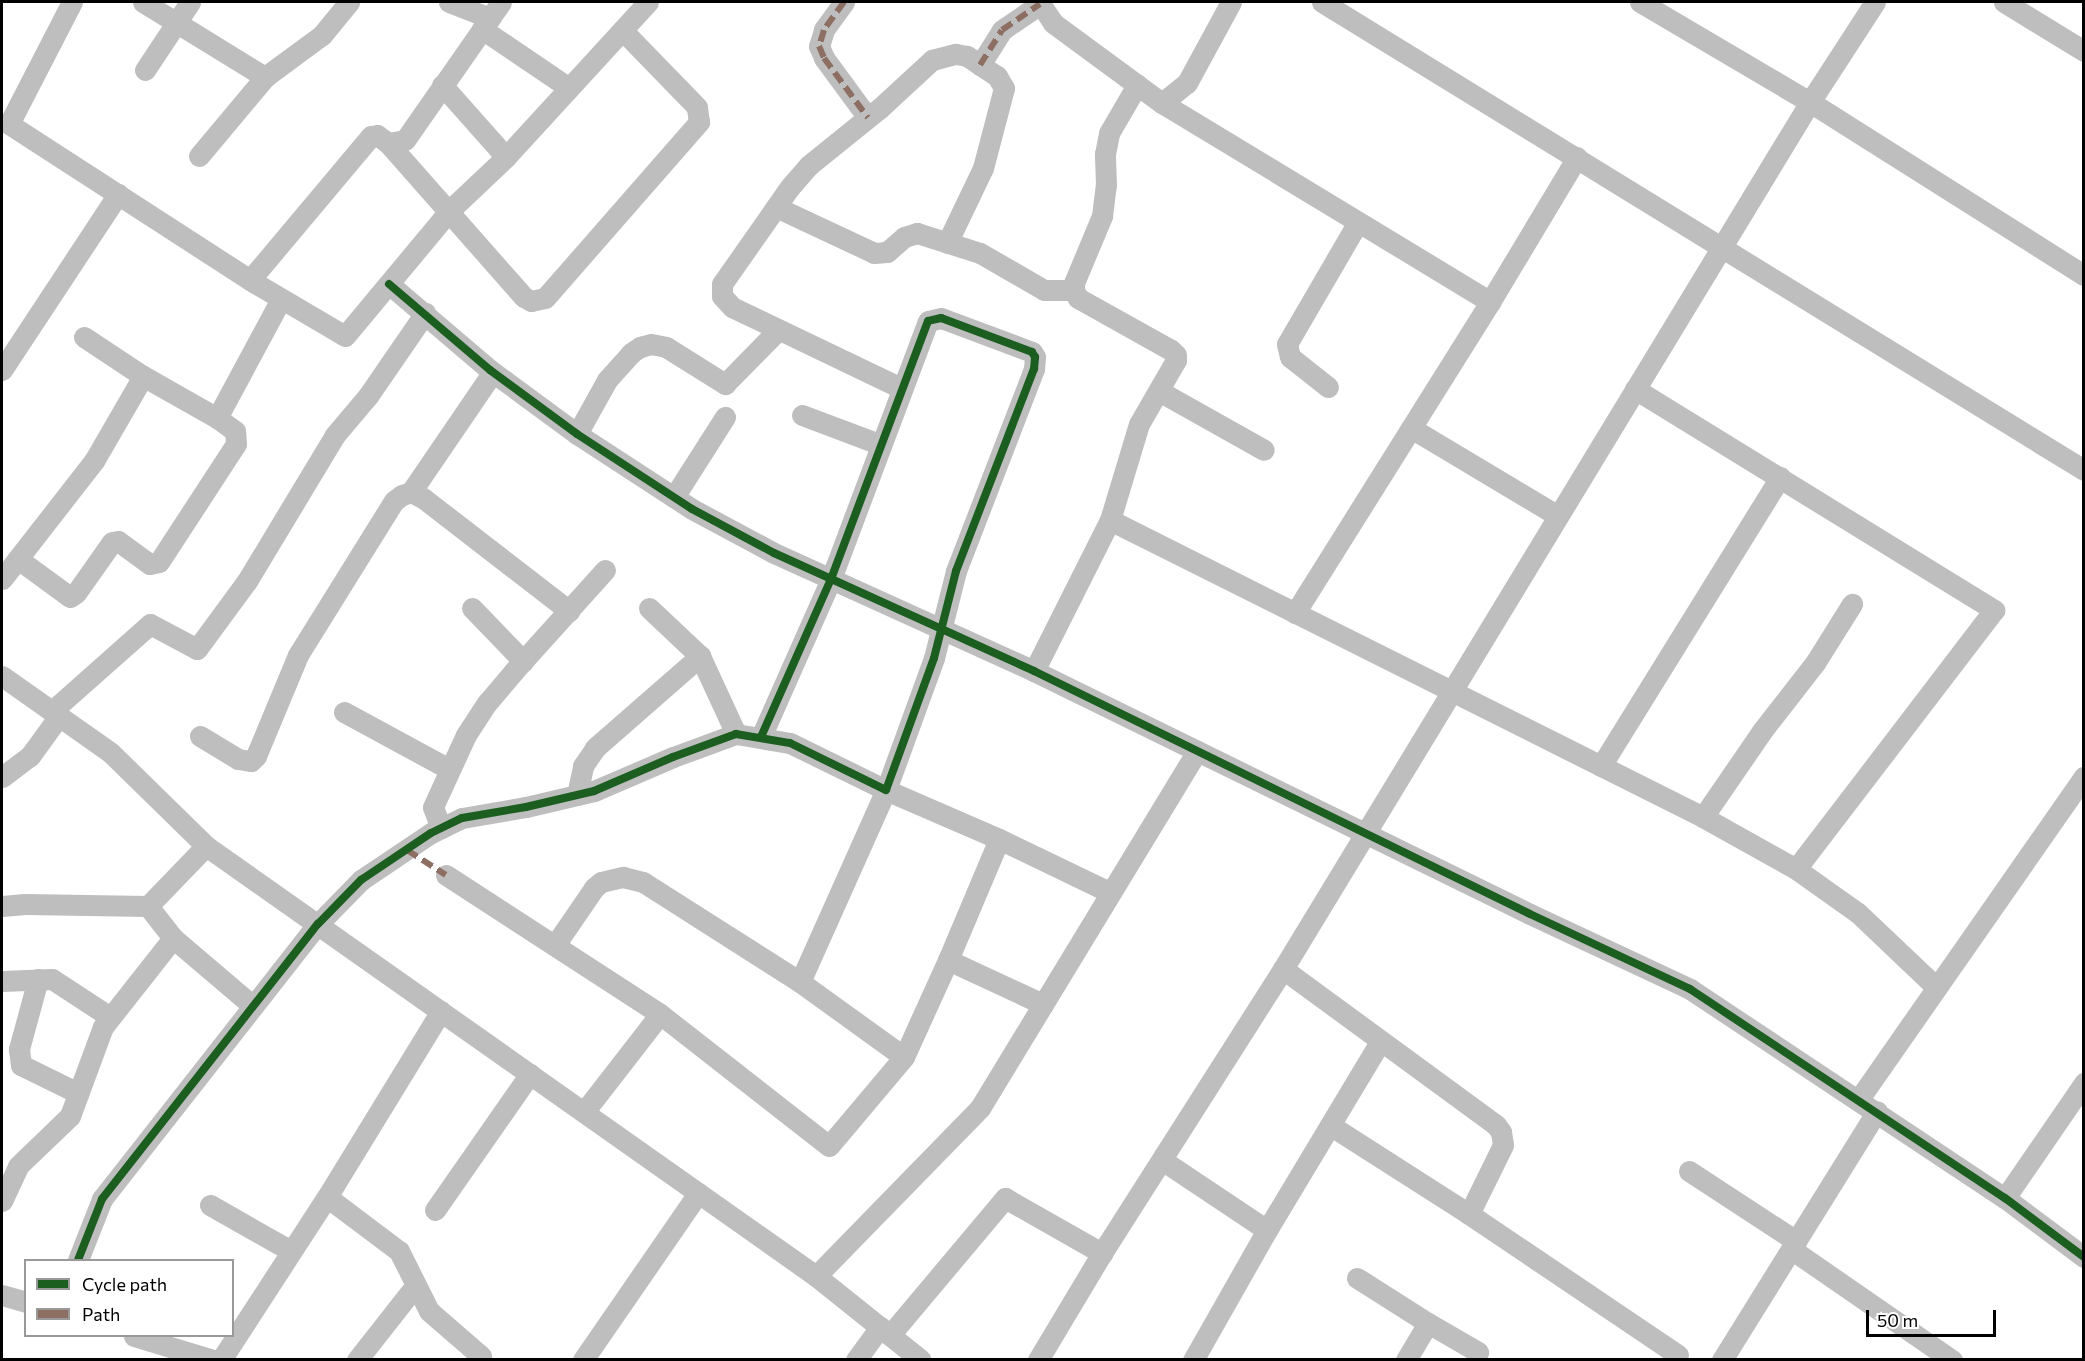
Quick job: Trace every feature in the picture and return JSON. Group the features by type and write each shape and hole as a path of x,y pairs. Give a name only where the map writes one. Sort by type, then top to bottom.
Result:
{"street":[{"path":"72,2 4,125 118,194 250,280 345,336 450,210 506,157 648,2"},
{"path":"143,2 265,77"},
{"path":"145,70 190,2"},
{"path":"199,156 265,77 322,34 349,2"},
{"path":"449,2 491,16 569,88"},
{"path":"844,2 824,30 819,46 867,118"},
{"path":"1162,103 1187,83 1231,2"},
{"path":"1322,2 2084,470"},
{"path":"1640,2 1810,102 2084,275"},
{"path":"1038,1359 1102,1253 1283,969 1810,102 1875,2"},
{"path":"2004,2 2084,51"},
{"path":"980,65 1002,30 1039,3 1053,23 1162,103 1490,302"},
{"path":"388,143 405,141 491,16"},
{"path":"250,280 367,140 377,135 388,143 450,210 524,297 537,302 552,292 699,122 697,107 622,30"},
{"path":"901,388 732,307 726,302 721,290 727,275 808,166 867,118 932,60 955,54 967,56 1001,79 1003,93 983,168 947,243"},
{"path":"442,85 506,157"},
{"path":"1034,671 1110,520 1139,424 1174,366 1174,352 1078,298 1074,290 1074,283 1102,216 1106,185 1105,154 1109,133 1137,85"},
{"path":"1295,613 1490,302 1577,158"},
{"path":"2,370 118,194"},
{"path":"776,207 874,253 887,252 911,234 928,236 980,253 1044,290 1074,290"},
{"path":"1328,387 1290,357 1287,344 1358,222"},
{"path":"389,284 493,372 577,434 674,497 774,553 1034,671 1690,989 2005,1197 2084,1257"},
{"path":"217,417 281,299"},
{"path":"2,777 30,756 56,714 150,624 197,649 247,581 335,435 374,387 425,313"},
{"path":"761,737 831,579 879,444 925,326 936,318 1027,349 1035,357 1034,369 956,571 934,658 886,790 800,982"},
{"path":"577,434 607,380 625,359 640,347 651,344 666,347 725,384 778,330"},
{"path":"18,559 70,597 112,542 118,541 150,564 159,562 236,444 235,431 217,417 143,376 84,337"},
{"path":"200,736 238,759 251,761 256,756 298,656 394,501 411,492 493,372"},
{"path":"2,579 94,461 143,376"},
{"path":"1635,389 1995,610 1796,869"},
{"path":"1159,391 1264,450"},
{"path":"802,415 879,444"},
{"path":"674,497 725,417"},
{"path":"1411,428 1558,516"},
{"path":"1601,766 1780,477"},
{"path":"411,492 569,611"},
{"path":"1110,520 1703,817 1796,869 1858,914 1936,987"},
{"path":"441,828 433,807 466,735 487,703 605,570"},
{"path":"1703,817 1762,731 1815,663 1852,604"},
{"path":"471,608 523,661"},
{"path":"649,608 700,656 736,734"},
{"path":"577,795 583,766 595,748 700,656"},
{"path":"2,676 111,753 206,846 816,1276 921,1359"},
{"path":"344,712 449,769"},
{"path":"78,1259 102,1199 318,924 361,880 441,828 462,819 594,791 673,757 736,734 790,743 886,790 999,839 1111,893"},
{"path":"816,1276 980,1108 1197,751"},
{"path":"1859,1099 2084,777"},
{"path":"446,875 660,1014 829,1146 904,1057 999,839"},
{"path":"2,906 25,904 148,906 206,846"},
{"path":"555,945 594,888 601,882 623,877 652,888 800,982 904,1057"},
{"path":"148,906 172,938 253,1006"},
{"path":"2,1201 10,1162 70,1116 103,1027 172,938"},
{"path":"948,960 1043,1004"},
{"path":"1283,969 1501,1132 1502,1151 1470,1214"},
{"path":"38,979 19,1049 21,1065 78,1093"},
{"path":"2,981 52,979 63,984 110,1017"},
{"path":"221,1359 327,1197 441,1011"},
{"path":"584,1112 660,1014"},
{"path":"1193,1359 1267,1230 1380,1042"},
{"path":"435,1210 530,1074"},
{"path":"2005,1197 2084,1083"},
{"path":"1722,1359 1877,1111"},
{"path":"1330,1125 1470,1214 1678,1355"},
{"path":"1161,1160 1267,1230"},
{"path":"1689,1170 1952,1359"},
{"path":"583,1359 698,1193"},
{"path":"327,1197 399,1251 429,1311 481,1356"},
{"path":"856,1359 885,1331 1005,1198 1102,1253"},
{"path":"210,1205 291,1251"},
{"path":"1357,1278 1478,1352"},
{"path":"357,1359 416,1285"},
{"path":"2,1295 24,1301"},
{"path":"1406,1359 1428,1323"},
{"path":"141,1337 213,1359"}],"marked path":[{"path":"844,2 824,30 819,46 824,58 868,118"},
{"path":"980,65 1002,30 1040,4"},
{"path":"407,850 446,875"}],"cycle path":[{"path":"389,284 490,370 577,434 692,509 774,553 1034,671 1530,914 1690,989 2005,1198 2084,1257"},
{"path":"78,1259 102,1199 318,924 361,880 431,833 462,818 526,807 594,791 673,757 736,734 790,743 886,790 934,658 956,571 1034,369 1035,357 1032,352 941,318 928,321 831,579 761,737"}]}
